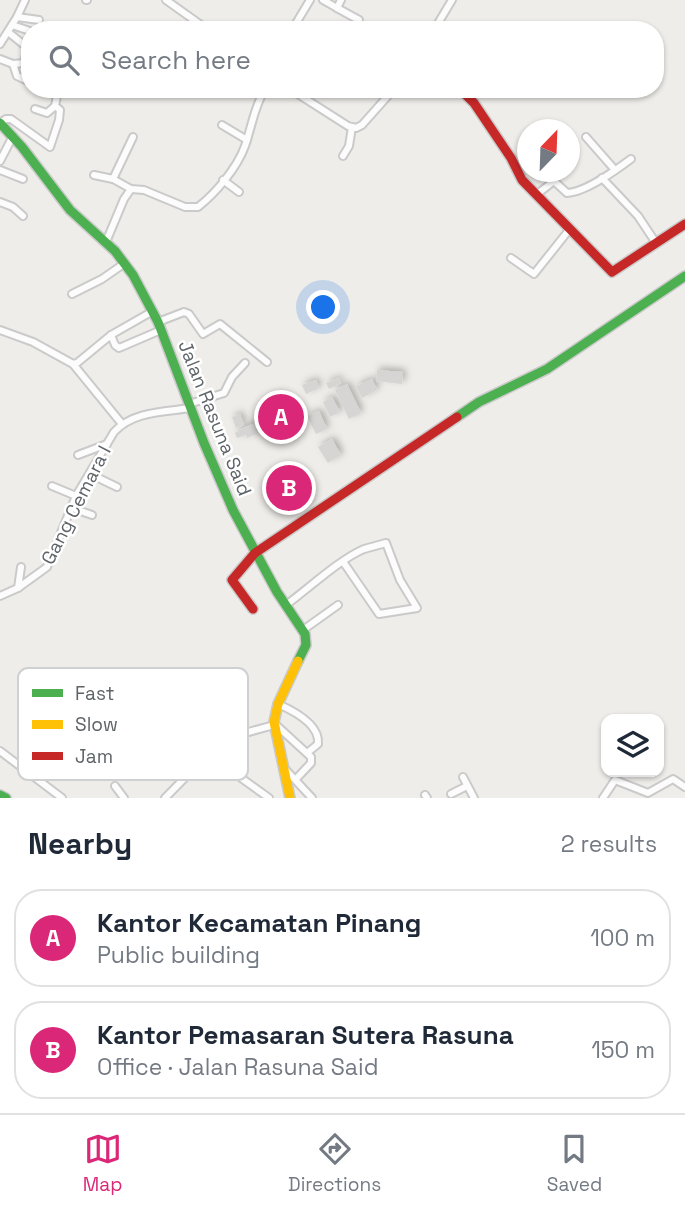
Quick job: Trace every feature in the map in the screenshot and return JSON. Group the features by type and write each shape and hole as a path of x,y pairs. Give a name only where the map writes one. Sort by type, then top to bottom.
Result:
{"main road":[{"path":"469,98 511,159 522,180 612,272 685,224"},
{"name":"Jalan Rasuna Said","path":"0,123 63,202 125,263 160,326 211,461 255,553 303,630"},
{"path":"253,609 232,580 255,553 480,402 547,369 685,276"},
{"path":"290,798 274,724 278,704 306,645 303,630"},
{"path":"0,795 6,798"}],"street":[{"path":"0,44 25,0"},
{"path":"166,0 195,21"},
{"path":"297,21 310,0"},
{"path":"323,0 359,21"},
{"path":"337,8 341,0"},
{"path":"439,21 452,0"},
{"path":"17,17 40,20"},
{"path":"12,25 21,28"},
{"path":"8,32 21,43"},
{"path":"0,58 13,64 21,63"},
{"path":"13,64 17,76 21,78"},
{"path":"35,109 50,112 57,98"},
{"path":"94,175 113,179 131,189 144,190 185,207 194,208 202,204 242,154 260,98"},
{"path":"304,98 352,127 362,125 386,98"},
{"path":"0,123 10,119 50,147 60,114 55,106"},
{"path":"222,125 247,139"},
{"path":"343,156 349,146 352,127"},
{"path":"0,161 13,136"},
{"path":"113,179 133,137"},
{"path":"586,137 615,170"},
{"path":"536,195 554,181 563,190 573,193 631,159"},
{"path":"0,170 23,179"},
{"path":"602,178 638,216 656,243"},
{"path":"223,180 239,192"},
{"path":"106,242 131,189"},
{"path":"0,202 13,207 23,216"},
{"path":"511,258 534,274 569,230"},
{"path":"72,294 102,279 125,263"},
{"path":"73,364 111,335 153,311"},
{"path":"111,335 118,348 184,312 203,334 220,324 267,362"},
{"path":"0,330 33,342 73,364 122,424"},
{"name":"Gang Cemara I","path":"0,596 18,588 47,567 76,496 122,424 140,416 190,406 224,393 232,377 245,363"},
{"path":"78,455 107,444"},
{"path":"90,474 117,487"},
{"path":"52,486 76,496"},
{"path":"72,508 92,515"},
{"path":"286,605 344,563 363,550 386,543 400,580 417,608 379,614 344,563"},
{"path":"18,588 21,567"},
{"path":"303,630 338,605"},
{"path":"278,704 302,716 319,739 318,744 307,753"},
{"path":"248,732 274,724 307,753 311,757 311,763 296,779"},
{"path":"0,751 18,765"},
{"path":"283,768 312,798"},
{"path":"463,777 474,798"},
{"path":"603,798 615,780 648,793 673,779 685,787"},
{"path":"38,780 62,798"},
{"path":"165,798 183,780"},
{"path":"244,780 270,798"},
{"path":"115,786 124,798"},
{"path":"451,794 467,786"}],"building":[{"path":"377,370 403,372 402,384 376,381"},
{"path":"339,378 341,383 329,389 326,383"},
{"path":"372,379 377,390 362,398 356,386"},
{"path":"316,380 319,388 306,394 302,385"},
{"path":"347,384 361,413 349,419 335,390"},
{"path":"281,395 296,428 284,434 279,421 247,438 246,435 237,438 235,433 243,428 276,415 269,400"},
{"path":"332,397 340,412 330,417 323,402"},
{"path":"319,411 327,429 316,434 307,416"},
{"path":"240,414 244,425 236,428 232,417"},
{"path":"332,439 341,455 328,463 318,447"},
{"path":"289,468 307,495 290,507 271,480"}],"traffic: fast":[{"path":"0,123 70,210 115,251 133,275 158,322 204,443 233,510 277,592 305,634 306,645 298,661"},
{"path":"457,417 479,402 547,369 685,276"},
{"path":"0,795 6,798"}],"traffic: slow":[{"path":"290,798 274,722 278,704 298,661"}],"traffic: jam":[{"path":"469,98 511,158 522,180 612,272 685,224"},
{"path":"253,609 232,580 255,553 457,417"}],"place":[{"name":"Kantor Kecamatan Pinang","path":"281,417"},
{"name":"Kantor Pemasaran Sutera Rasuna","path":"289,488"}]}
